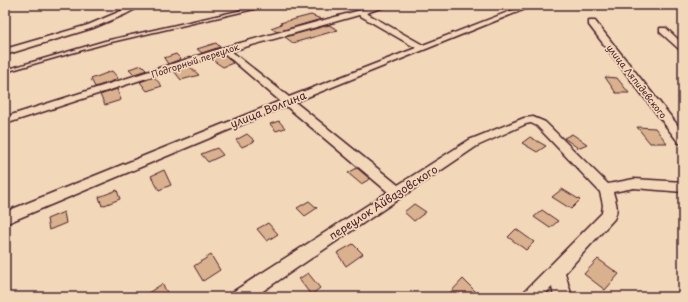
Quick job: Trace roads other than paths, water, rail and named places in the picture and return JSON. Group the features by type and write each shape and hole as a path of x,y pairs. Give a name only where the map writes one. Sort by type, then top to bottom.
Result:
{"street":[{"path":"5,52 52,39 111,18 140,5"},
{"name":"Подгорный переулок","path":"5,121 225,50 384,5"},
{"name":"улица Волгина","path":"5,218 288,101 532,5"},
{"path":"359,12 422,48"},
{"name":"улица Ляпидевского","path":"592,22 683,140"},
{"path":"663,30 683,48"},
{"path":"225,50 397,192"},
{"name":"переулок Айвазовского","path":"240,297 473,143 524,120 533,120 541,124 606,190"},
{"path":"531,297 610,215 610,206 606,190 614,187 637,184 683,187"},
{"path":"556,270 563,297"}],"lane":[{"path":"5,71 106,42 252,9 233,5"}]}
